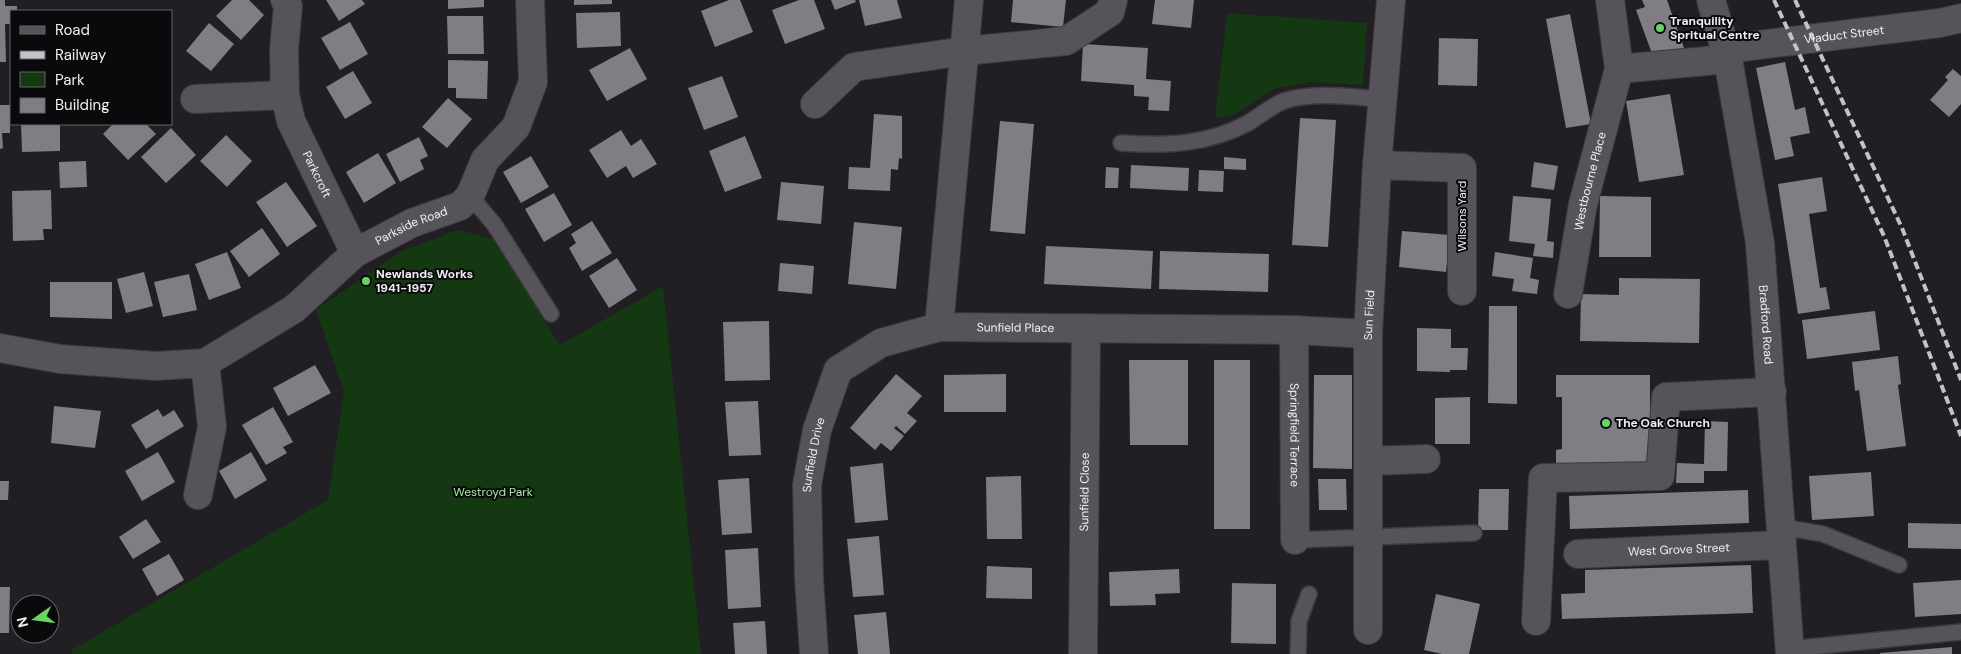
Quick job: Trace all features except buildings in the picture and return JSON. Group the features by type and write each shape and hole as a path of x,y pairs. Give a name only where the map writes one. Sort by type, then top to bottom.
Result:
{"street":[{"name":"Parkcroft","path":"285,0 288,6 284,49 285,95 291,121 355,253"},
{"path":"470,196 485,160 516,127 533,82 530,0"},
{"path":"939,327 969,0"},
{"path":"815,104 854,67 965,51 1066,41 1110,12 1113,0"},
{"name":"Sun Field","path":"1368,630 1368,334 1377,165 1391,0"},
{"name":"Westbourne Place","path":"1568,294 1583,204 1619,69 1610,0"},
{"name":"Bradford Road","path":"1711,0 1727,54 1760,243 1790,651"},
{"name":"Viaduct Street","path":"1727,54 1940,23 1961,18"},
{"path":"1619,69 1727,54"},
{"path":"195,99 285,95"},
{"name":"Wilsons Yard","path":"1377,165 1462,168 1462,291"},
{"name":"Parkside Road","path":"0,348 60,359 137,365 156,366 206,363 294,309 355,253 412,223 460,206 470,196"},
{"name":"Sunfield Place","path":"939,327 1294,330 1368,334"},
{"name":"Sunfield Drive","path":"814,654 807,485 817,430 838,370 880,343 939,327"},
{"name":"Sunfield Close","path":"1083,654 1086,328"},
{"name":"Springfield Terrace","path":"1294,330 1295,540"},
{"path":"198,495 212,427 206,363"},
{"path":"1536,621 1543,478 1660,476 1666,397 1772,392"},
{"path":"1368,461 1426,459"},
{"name":"West Grove Street","path":"1578,554 1781,536"}],"lane":[{"path":"1121,143 1160,145 1191,142 1223,135 1248,123 1284,101 1308,95 1382,99"},
{"path":"470,196 494,224 551,314"},
{"path":"1295,540 1474,533"},
{"path":"1781,536 1823,534 1899,566"},
{"path":"1298,654 1299,621 1309,594"},
{"path":"1790,651 1961,632"}],"green space":[{"path":"1227,13 1367,23 1363,85 1312,82 1276,88 1236,114 1215,118"},
{"name":"Westroyd Park","path":"458,230 493,239 560,345 663,286 701,654 72,654 72,650 328,500 344,392 316,310 401,251"}],"railway":[{"path":"1774,0 1884,236 1961,436"},
{"path":"1795,0 1902,228 1961,380"}],"place":[{"name":"Tranquility Spritual Centre","path":"1660,28"},
{"name":"Newlands Works 1941-1957","path":"366,281"},
{"name":"The Oak Church","path":"1606,423"}]}
